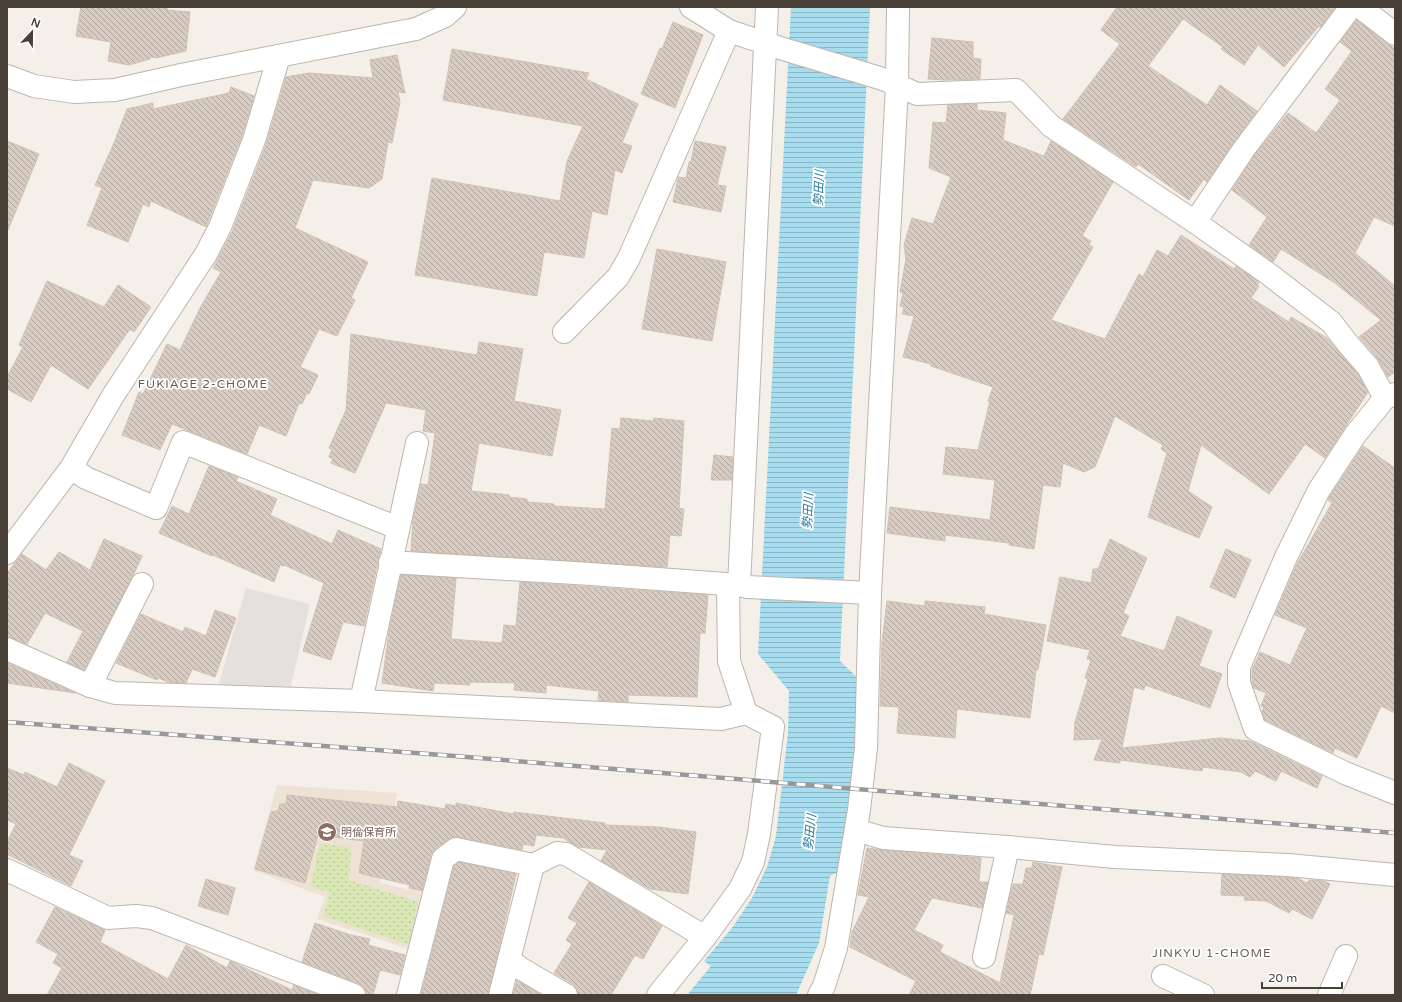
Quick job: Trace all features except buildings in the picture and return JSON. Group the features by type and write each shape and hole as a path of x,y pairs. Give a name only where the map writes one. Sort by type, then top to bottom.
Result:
{"street":[{"path":"7,76 34,86 74,92 115,90 181,75 416,29 445,16 455,7"},
{"path":"691,7 729,31 890,82 917,94 1016,90 1051,126 1195,222 1270,275 1331,322 1368,366 1390,396 1355,434 1319,490 1286,557 1239,667 1239,683 1255,729 1345,773 1395,793"},
{"path":"746,713 729,661 738,585 773,46 767,7"},
{"path":"819,995 824,986 836,948 856,830 866,748 866,593 890,82 898,7"},
{"path":"1195,222 1244,149 1351,7"},
{"path":"1360,7 1395,34"},
{"path":"564,332 618,277 629,258 729,31"},
{"path":"7,553 70,468 114,394 206,254 220,227 254,140 279,56"},
{"path":"70,468 86,478 156,508 183,442 398,528"},
{"path":"360,701 417,443"},
{"path":"390,562 866,593"},
{"path":"90,686 142,584"},
{"path":"7,649 90,686 115,693 360,701 721,719 746,713 773,727 759,834 753,862 740,890 705,937 658,995"},
{"path":"856,830 883,838 1008,847 1115,857 1288,865 1395,875"},
{"path":"984,957 1008,847"},
{"path":"408,995 443,859 456,849 533,865 557,853 566,854 705,937"},
{"path":"500,995 533,865"},
{"path":"7,870 108,918 136,916 152,918 354,995"},
{"path":"1329,995 1346,956"},
{"path":"509,960 566,995"},
{"path":"1163,976 1203,995"}],"shaded area":[{"path":"246,588 310,604 289,693 216,694"},
{"name":"明倫保育所","path":"277,785 397,793 380,883 425,893 412,950 317,919 325,897 253,870"}],"green space":[{"path":"320,843 351,848 349,880 418,902 410,945 323,916 330,893 311,886"}],"water":[{"name":"勢田川","path":"791,7 870,7 840,661 858,678 853,777 840,871 830,876 819,943 796,995 687,995 711,966 704,961 732,928 752,898 767,867 776,836 788,733 789,691 758,654"}],"railway":[{"path":"7,722 442,755 1395,833"}],"place":[{"name":"明倫保育所","path":"327,832"}],"district":[{"name":"FUKIAGE 2-CHOME","path":"203,384"},
{"name":"JINKYU 1-CHOME","path":"1212,953"}]}
